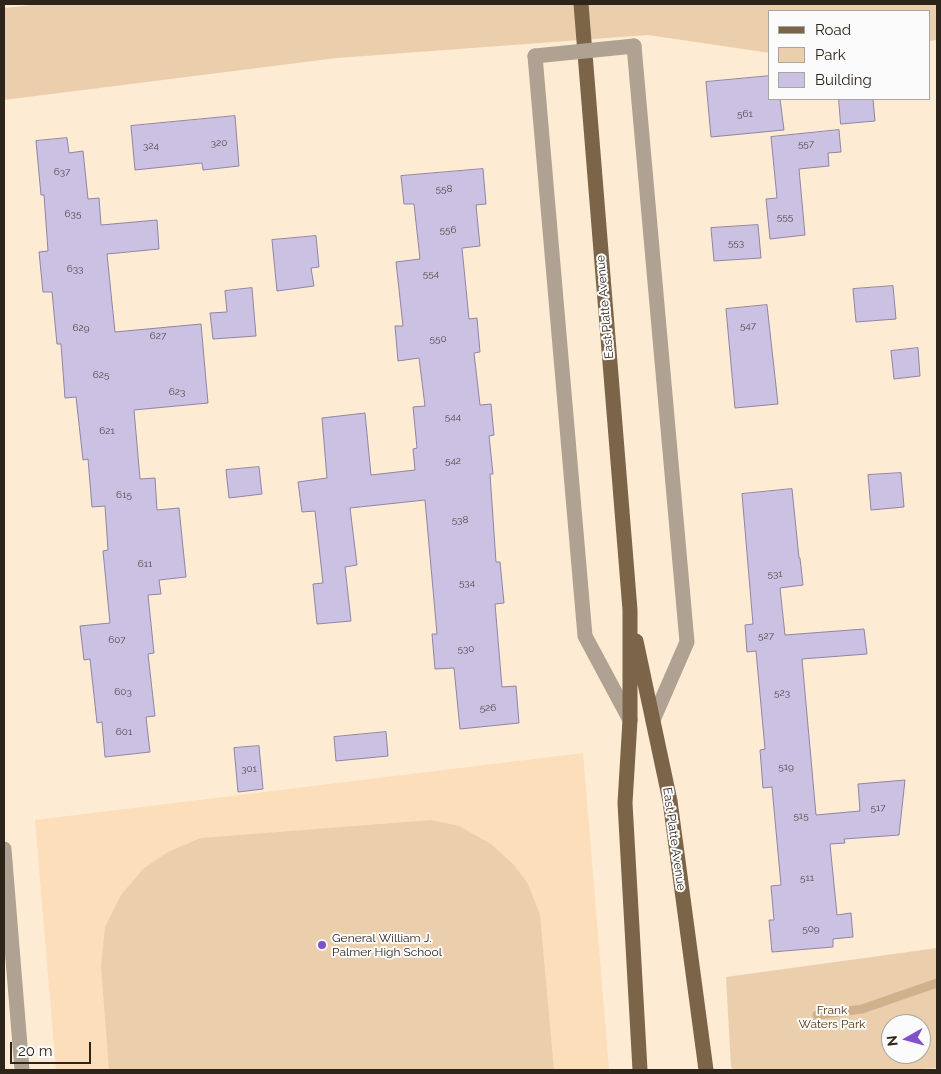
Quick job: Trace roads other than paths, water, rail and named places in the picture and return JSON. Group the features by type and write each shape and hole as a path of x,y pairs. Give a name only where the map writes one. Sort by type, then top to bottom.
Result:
{"main road":[{"name":"East Platte Avenue","path":"581,4 630,610 630,720 625,803 640,1070"},
{"name":"East Platte Avenue","path":"630,610 670,800 706,1070"}],"street":[{"path":"630,720 585,636 535,56 634,46 686,642 653,720"},
{"path":"4,850 7,938 22,1070"}],"waterway":[{"path":"817,1015 862,1009 937,983"}],"place":[{"name":"General William J. Palmer High School","path":"322,945"}],"park label":[{"name":"Frank Waters Park","path":"832,1017"}]}
